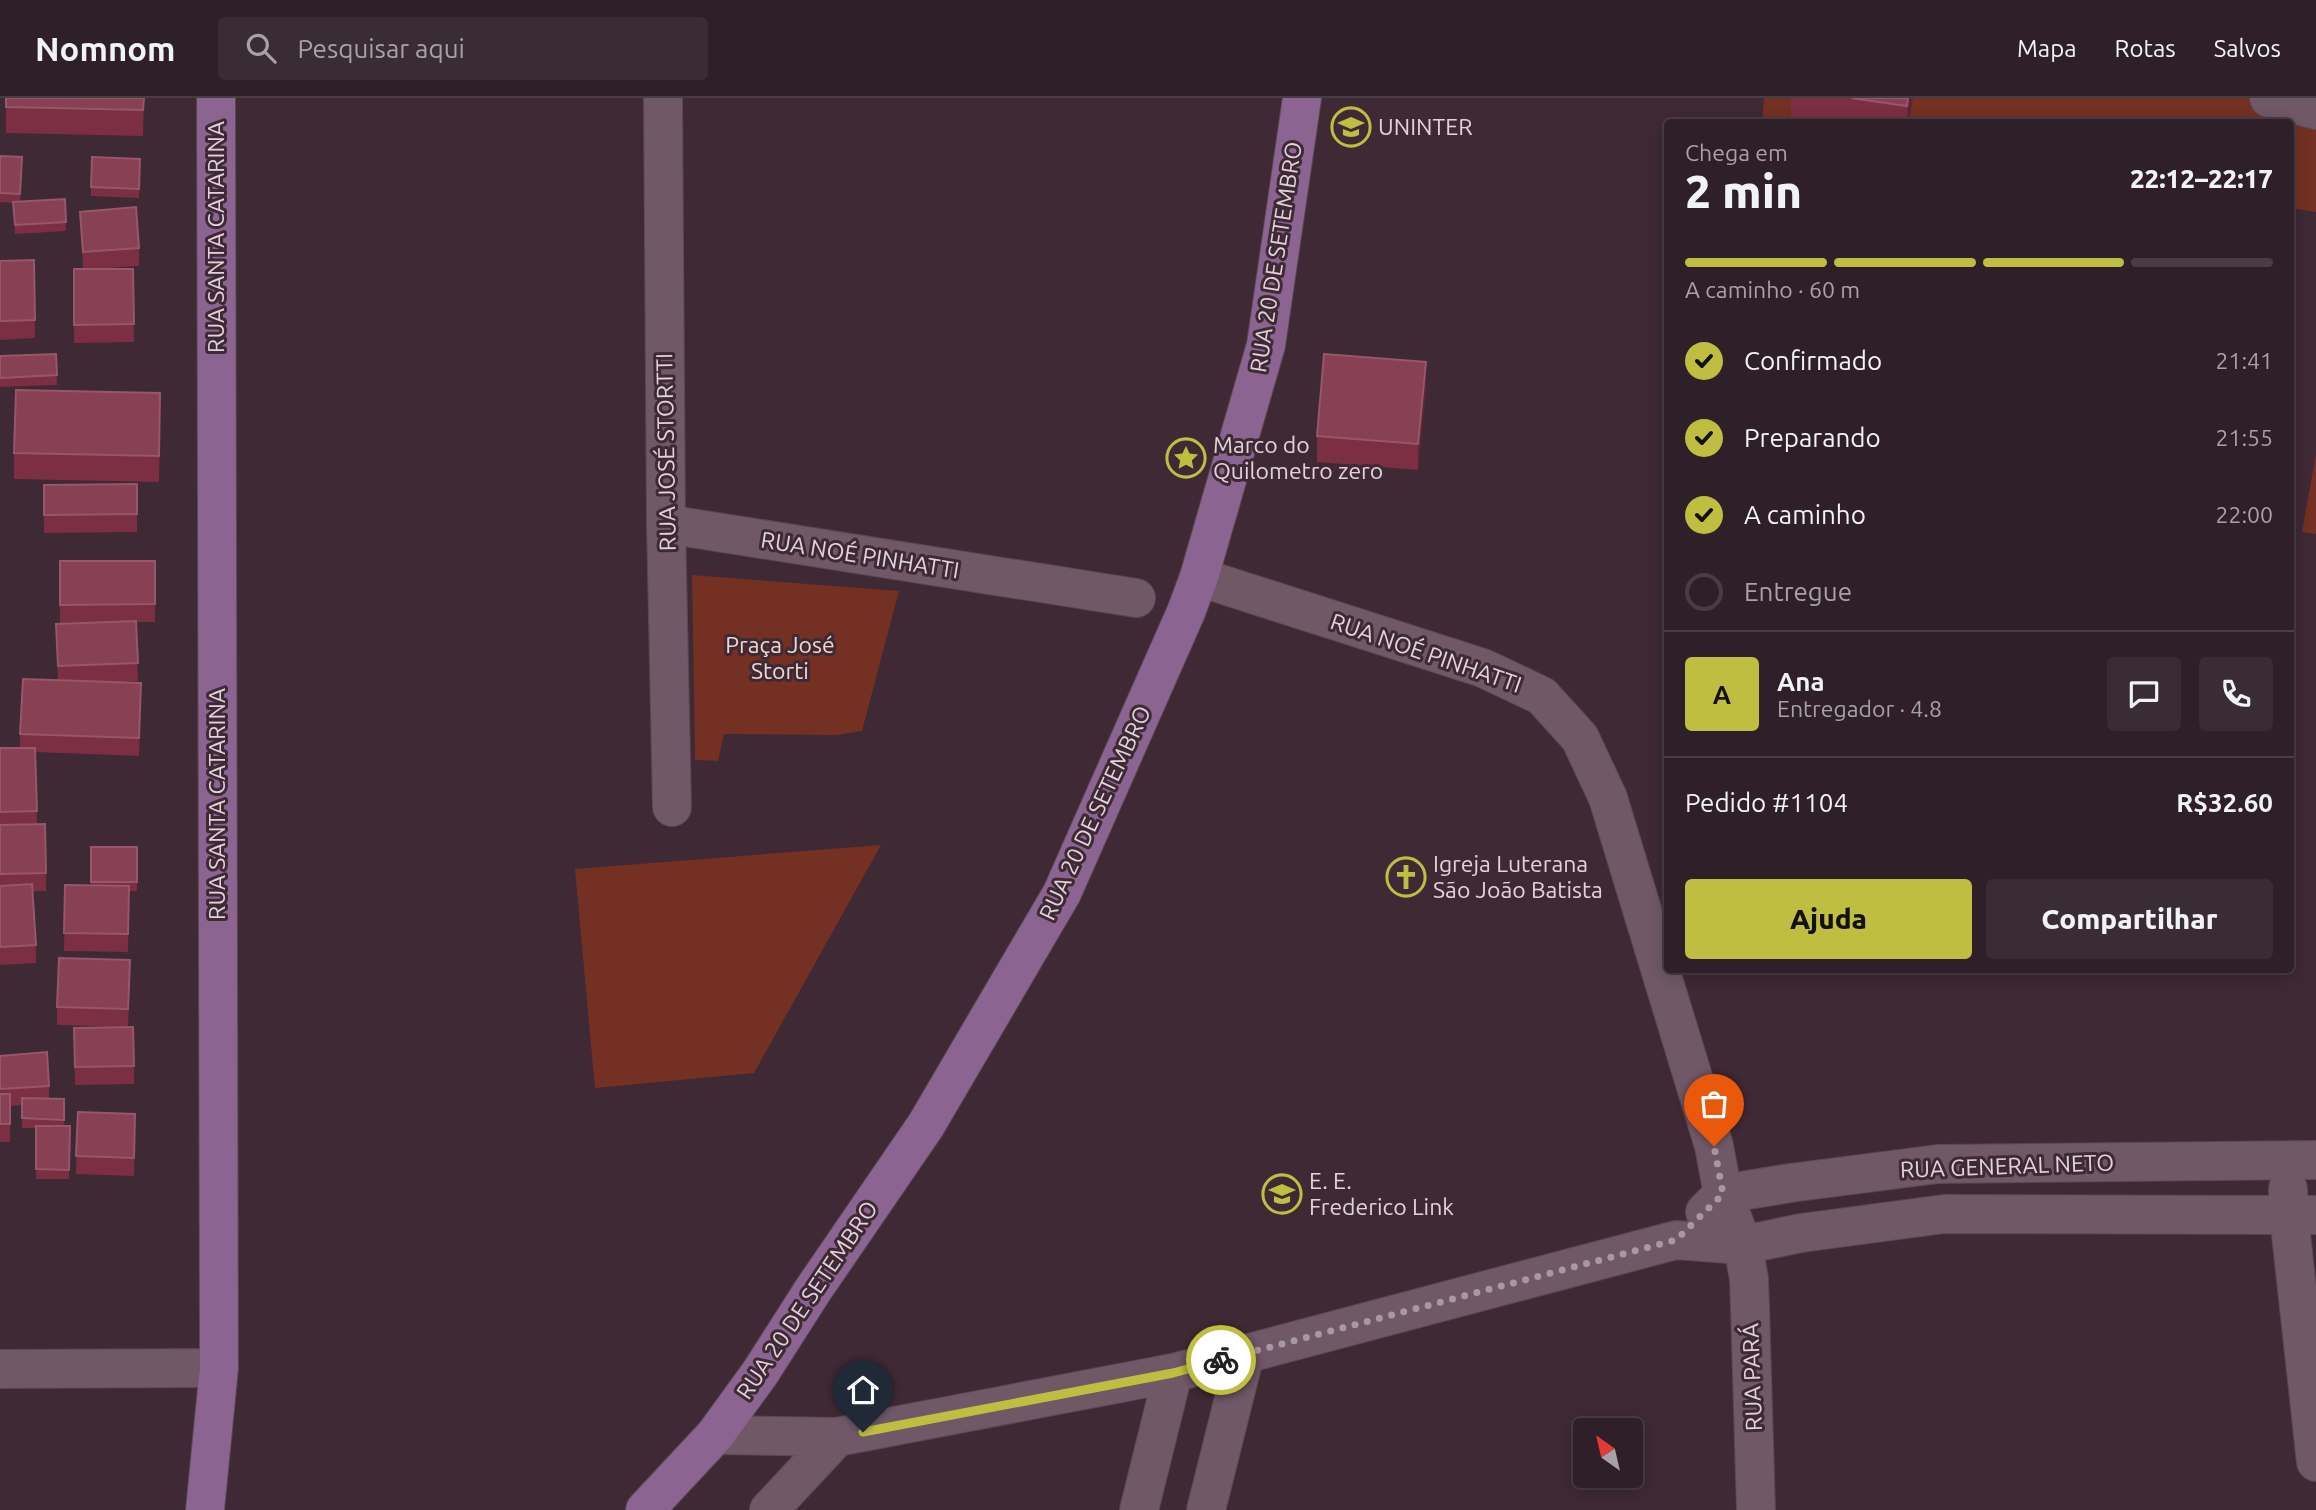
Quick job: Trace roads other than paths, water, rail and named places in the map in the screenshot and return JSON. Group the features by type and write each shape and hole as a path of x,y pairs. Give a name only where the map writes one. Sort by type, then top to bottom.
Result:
{"main road":[{"name":"RUA SANTA CATARINA","path":"205,1510 219,1368 216,98"},
{"name":"RUA 20 DE SETEMBRO","path":"645,1510 715,1435 760,1373 813,1290 926,1125 1062,893 1199,577 1266,345 1302,98"}],"street":[{"name":"RUA JOSÉ STORTTI","path":"663,98 666,524 672,807"},
{"path":"2269,98 2316,110"},
{"name":"RUA NOÉ PINHATTI","path":"666,524 1136,598"},
{"name":"RUA NOÉ PINHATTI","path":"1199,577 1483,668 1542,695 1580,738 1608,798 1714,1146 1723,1194 1743,1245"},
{"path":"2300,1161 2288,1187 2302,1215 2316,1462"},
{"name":"RUA GENERAL NETO","path":"1676,1240 1723,1194 1937,1164 2300,1161"},
{"name":"RUA GENERAL NETO","path":"715,1435 837,1437 1173,1373 1676,1240 1743,1245 1801,1233 1944,1214 2302,1215"},
{"name":"RUA PARÁ","path":"1743,1245 1750,1298 1756,1510"},
{"path":"1206,1510 1245,1354"},
{"path":"0,1369 219,1368"},
{"path":"1139,1510 1173,1373"},
{"path":"769,1510 837,1437"}],"place":[{"name":"UNINTER","path":"1351,127"},
{"name":"Marco do Quilometro zero","path":"1186,458"},
{"name":"Igreja Luterana São João Batista","path":"1406,877"},
{"name":"E. E. Frederico Link","path":"1282,1194"}],"park label":[{"name":"Praça José Storti","path":"780,658"}]}
